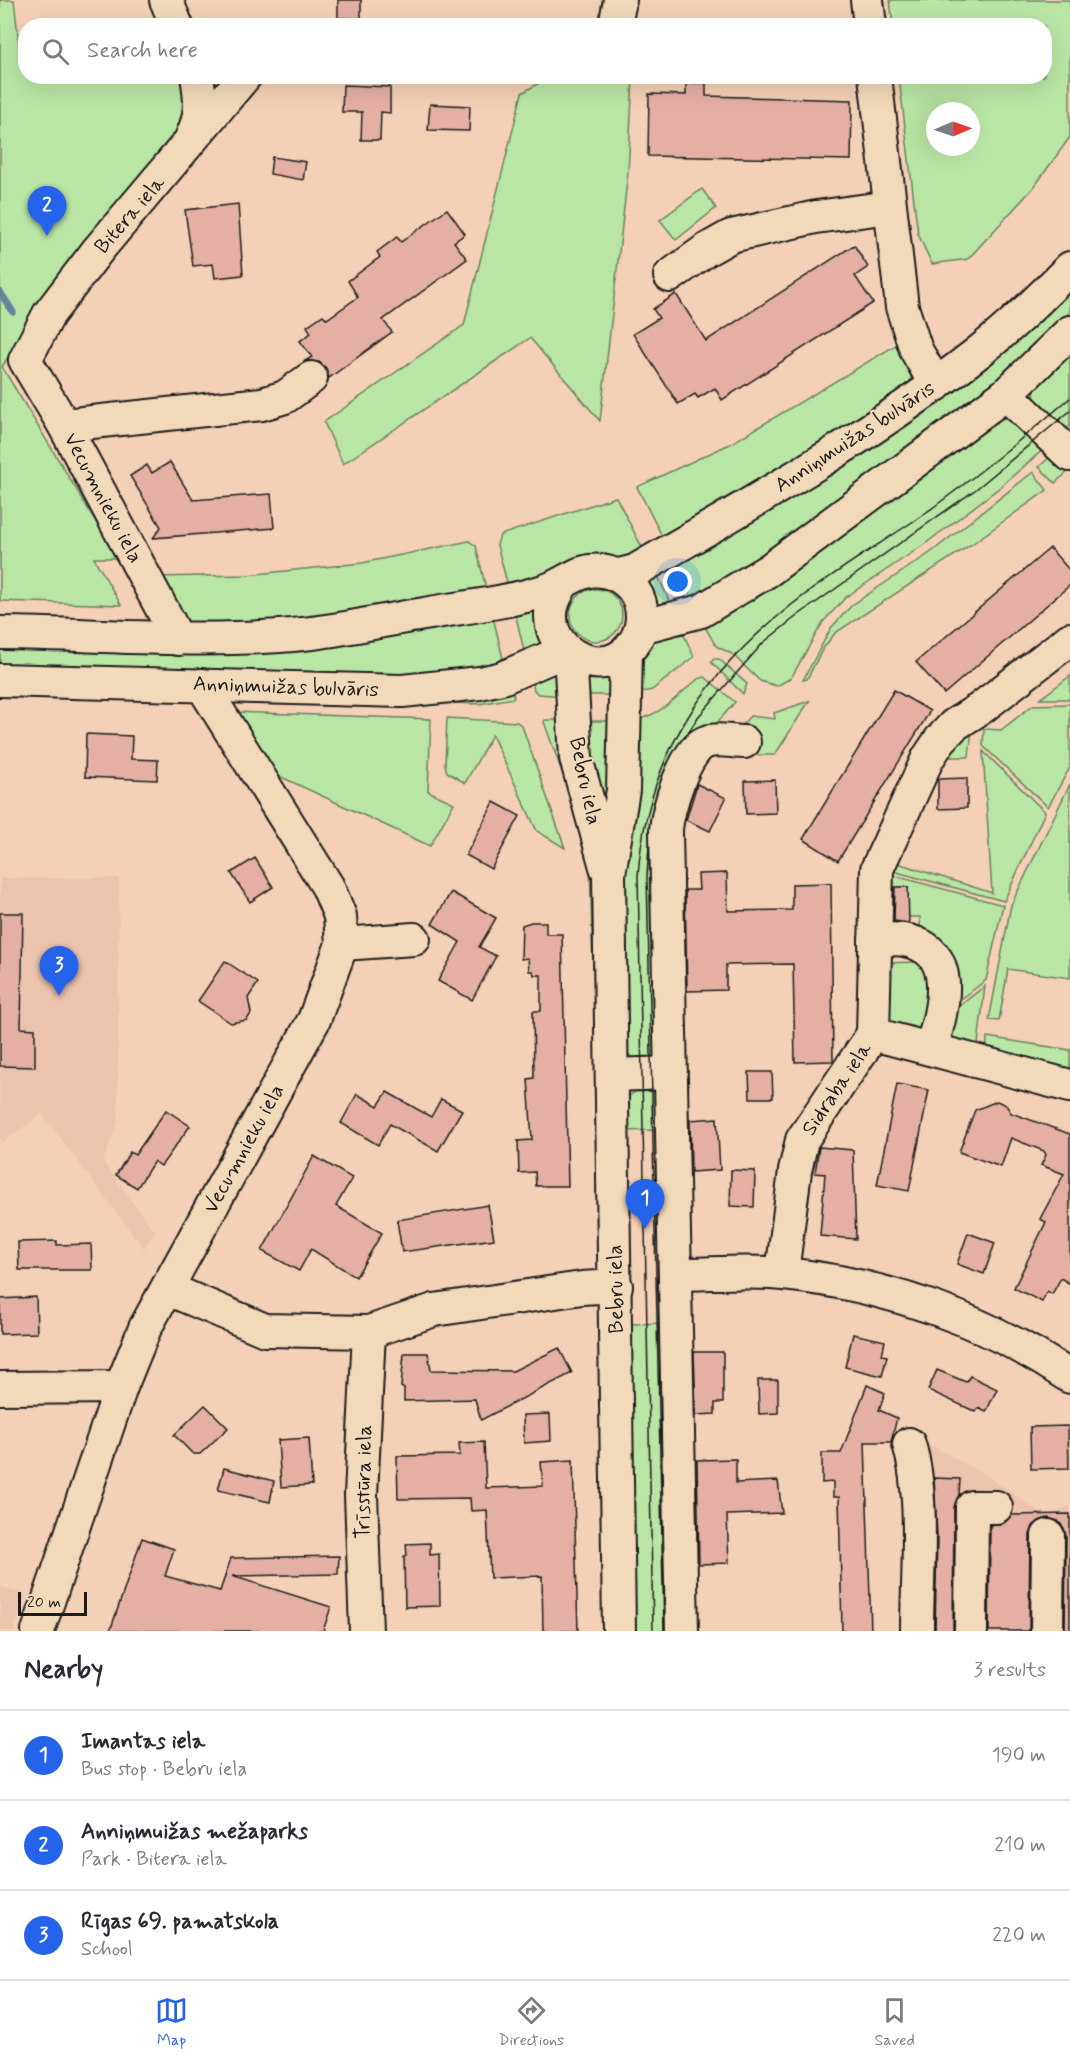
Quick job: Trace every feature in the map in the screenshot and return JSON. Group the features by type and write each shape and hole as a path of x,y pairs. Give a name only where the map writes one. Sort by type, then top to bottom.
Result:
{"street":[{"path":"166,0 174,18"},
{"path":"617,18 620,0"},
{"path":"867,0 869,18"},
{"path":"189,142 200,120 202,101 199,84"},
{"name":"Bitera iela","path":"25,360 49,314 238,84"},
{"path":"876,84 899,286 907,326 916,350 936,385"},
{"path":"669,276 731,236 816,217 890,207"},
{"name":"Anniņmuižas bulvāris","path":"0,633 178,639 305,634 469,608 562,584 587,570 619,574 635,572 889,419 986,346 1070,268"},
{"path":"562,584 555,598 551,619 556,637 565,651 584,661 614,658 633,640 701,611 769,570 1006,394 1070,332"},
{"name":"Vecumnieku iela","path":"25,360 64,425 178,639"},
{"path":"64,425 262,404 285,397 311,378"},
{"path":"1006,394 1070,455"},
{"path":"619,574 629,581 642,615 633,640"},
{"path":"873,1034 877,869 928,758 954,725 981,708 1070,639"},
{"name":"Bebru iela","path":"619,1631 609,874 623,790 633,640"},
{"name":"Anniņmuižas bulvāris","path":"0,680 402,691 455,687 502,678 565,651"},
{"name":"Bebru iela","path":"565,651 571,670 576,758 609,874"},
{"name":"Vecumnieku iela","path":"38,1631 121,1387 145,1328 314,1020 342,944 340,916 328,887 202,685"},
{"path":"682,1631 669,1074 666,831 668,817 690,756 701,744 710,740 744,742"},
{"path":"342,944 414,939"},
{"path":"875,940 904,940 929,951 938,963 945,982 940,1020 931,1049"},
{"name":"Sidraba iela","path":"782,1273 795,1171 802,1140 873,1034 1070,1086"},
{"path":"613,1076 669,1074"},
{"path":"675,1274 782,1273 850,1284 904,1298 970,1323 1028,1350 1070,1377"},
{"path":"168,1289 265,1330 369,1332 434,1310 582,1288 616,1286"},
{"name":"Trīsstūra iela","path":"366,1631 361,1495 369,1332"},
{"path":"0,1388 121,1387"},
{"path":"909,1444 915,1465 917,1501 917,1631"},
{"path":"971,1631 972,1507 996,1507"},
{"path":"1047,1631 1048,1536"}],"shaded area":[{"path":"0,878 119,878 118,1122 103,1162 155,1232 144,1249 42,1114 0,1144"},
{"path":"929,1444 986,1475 1048,1518 1070,1505 1070,1631 923,1631"},
{"path":"0,1586 26,1595 14,1631 0,1631"}],"green space":[{"path":"0,0 14,0 18,36 18,84 185,84 188,121 41,302 2,367 118,558 94,558 121,605 0,601"},
{"path":"890,0 1070,0 1070,137 1034,187 968,259 932,264 918,234 900,84 1052,84 1052,18 892,18"},
{"path":"537,84 633,84 628,172 600,421 530,338 343,464 324,422 464,325 522,93"},
{"path":"702,189 716,208 676,240 660,220"},
{"path":"1070,287 1070,312 997,383 884,469 695,604 672,556"},
{"path":"901,342 912,373 908,389 665,542 637,487 730,444"},
{"path":"1070,351 1070,426 1061,433 1039,407 1035,398 1035,390 1038,382"},
{"path":"996,419 1015,420 1046,447 999,488 925,544 846,597 823,622 791,678 777,686 760,681 732,654 716,646 701,620 741,594 760,596"},
{"path":"1053,454 1070,470 1055,483 1039,467"},
{"path":"1033,472 1047,490 972,544 835,633 822,650 807,679 803,680 831,628 852,605 930,553"},
{"path":"616,497 646,555 509,590 497,545 500,535"},
{"path":"469,541 476,546 488,597 333,616 196,628 187,627 157,577 247,575 362,563"},
{"path":"654,567 673,610 651,613 644,587"},
{"path":"596,589 606,591 614,597 620,605 622,615 620,625 614,633 606,639 596,641 586,639 578,633 572,625 570,615 572,605 578,597 586,591"},
{"path":"541,600 550,645 526,659 514,608"},
{"path":"492,613 505,667 402,680 0,668 0,649 178,655 239,653"},
{"path":"680,626 694,657 652,690 631,694 646,643"},
{"path":"719,659 747,684 743,694 711,662"},
{"path":"614,667 616,695 580,695 583,669"},
{"path":"555,669 564,696 538,694 534,690 530,673"},
{"path":"1070,676 1070,699 1040,699"},
{"path":"705,677 735,702 709,732 688,749 657,1058 633,1058 623,1049 619,891 630,720 650,716 698,679"},
{"path":"510,681 514,698 479,704 454,703 454,697"},
{"path":"809,701 775,755 749,755 736,732 750,716 775,719 774,713"},
{"path":"1070,704 1070,767 1048,807 983,746 984,729 1001,730 1033,705"},
{"path":"234,712 431,719 428,791 454,803 430,846 266,770"},
{"path":"447,718 517,722 522,726 565,848 537,831 492,735 465,783 447,772 445,765"},
{"path":"545,720 565,720 592,837 600,968 593,968 590,867 580,822"},
{"path":"581,721 616,721 610,838"},
{"path":"972,730 969,757 939,757"},
{"path":"983,751 1045,812 1004,901 885,869 888,860 992,893"},
{"path":"1070,784 1070,978 1008,969 999,1021 989,1020 1011,905"},
{"path":"884,873 1003,905 986,980 956,1003 920,938 920,917 908,917 908,887 887,887"},
{"path":"881,963 933,964 927,1032 894,1028 883,1015"},
{"path":"985,986 977,1052 945,1043 953,1011"},
{"path":"987,1037 1070,1050 1070,1080 986,1056"},
{"path":"656,1091 657,1130 624,1131 626,1098 635,1092"},
{"path":"668,1323 675,1631 636,1631 630,1324"}],"building":[{"path":"338,0 361,0 361,18 338,18"},
{"path":"686,84 706,84 706,96 852,100 851,160 648,156 649,94 686,95"},
{"path":"343,85 390,87 390,113 381,112 380,140 361,140 362,112 342,112"},
{"path":"430,104 470,106 469,131 428,130"},
{"path":"272,157 306,162 303,180 270,174"},
{"path":"238,204 243,275 215,278 213,264 193,266 185,210"},
{"path":"447,209 465,234 454,242 467,259 383,320 392,332 329,378 326,368 319,362 305,361 312,357 300,341 311,333 307,326 323,315 327,319 358,297 348,281 380,257 377,252 397,237 401,242"},
{"path":"854,245 868,267 855,276 873,303 722,400 715,388 698,398 695,394 678,404 633,334 659,318 653,309 676,294 706,341"},
{"path":"170,462 193,500 271,494 274,528 153,538 161,527 130,476 147,465 152,473"},
{"path":"1050,548 1070,571 1070,585 944,694 916,662"},
{"path":"894,690 930,711 838,861 803,839"},
{"path":"86,734 132,736 131,759 158,760 157,780 85,777"},
{"path":"967,778 967,808 938,809 938,779"},
{"path":"775,780 776,813 746,814 745,781"},
{"path":"697,784 726,798 710,831 686,820"},
{"path":"494,802 520,816 491,869 466,855"},
{"path":"255,858 273,887 250,902 231,873"},
{"path":"727,873 728,911 792,910 792,884 831,883 833,1061 795,1062 793,964 726,965 726,990 687,991 685,890 699,890 698,874"},
{"path":"895,887 908,887 909,923 894,921"},
{"path":"451,892 496,918 479,947 496,956 472,1000 438,981 460,942 432,924"},
{"path":"0,913 23,913 21,1028 35,1029 35,1067 0,1066"},
{"path":"531,922 546,922 546,934 562,934 568,1186 536,1186 535,1172 519,1173 518,1141 532,1140 528,1079 534,1078 533,1011 541,1011 541,975 534,975 533,971 529,971 528,958 521,959 522,925"},
{"path":"225,961 258,983 248,998 251,1013 247,1020 231,1023 198,1001"},
{"path":"749,1072 772,1072 773,1098 750,1098"},
{"path":"897,1084 929,1090 909,1191 877,1185"},
{"path":"387,1092 431,1117 441,1099 462,1110 438,1151 390,1124 378,1145 341,1123 357,1094 378,1106"},
{"path":"997,1101 1006,1105 1011,1113 1070,1134 1070,1284 1061,1278 1052,1294 1047,1291 1042,1302 1014,1288 1046,1222 1040,1219 1064,1174 1041,1165 1046,1155 1044,1151 1011,1138 1001,1167 959,1152 975,1110"},
{"path":"166,1110 190,1126 161,1166 154,1161 137,1188 116,1175 130,1152 135,1155"},
{"path":"717,1118 720,1170 691,1172 690,1120"},
{"path":"819,1147 853,1150 856,1239 820,1236 825,1174 815,1173"},
{"path":"314,1156 352,1178 336,1206 382,1233 356,1277 311,1249 299,1271 262,1251"},
{"path":"731,1170 755,1171 754,1207 730,1206"},
{"path":"488,1205 494,1239 402,1252 397,1220"},
{"path":"968,1233 995,1243 984,1274 957,1264"},
{"path":"57,1241 57,1245 91,1244 92,1270 19,1270 18,1242"},
{"path":"36,1297 37,1333 0,1334 0,1299"},
{"path":"853,1334 885,1341 882,1355 887,1356 882,1376 845,1367"},
{"path":"559,1348 572,1373 481,1420 475,1399 404,1401 404,1389 401,1387 404,1353 428,1353 431,1370 513,1371"},
{"path":"694,1352 723,1352 723,1403 715,1403 715,1414 696,1415"},
{"path":"937,1370 966,1382 970,1376 997,1389 986,1412 978,1408 976,1412 928,1390"},
{"path":"758,1380 778,1380 778,1413 759,1414"},
{"path":"867,1385 885,1393 879,1410 897,1418 891,1442 865,1442 871,1631 842,1631 839,1497 833,1497 833,1482 822,1483 822,1453 841,1453"},
{"path":"205,1405 228,1428 200,1454 193,1454 174,1435"},
{"path":"550,1414 551,1441 524,1443 523,1415"},
{"path":"1068,1426 1069,1468 1031,1469 1030,1427"},
{"path":"309,1438 312,1485 281,1487 278,1440"},
{"path":"484,1442 486,1488 543,1486 541,1462 573,1460 578,1631 543,1631 542,1576 490,1578 487,1510 471,1511 470,1498 398,1499 397,1456 460,1455 459,1443"},
{"path":"736,1459 736,1483 778,1481 782,1513 727,1515 729,1563 699,1564 697,1460"},
{"path":"224,1468 274,1481 270,1502 218,1490"},
{"path":"934,1478 960,1479 959,1495 954,1507 953,1631 935,1631 937,1536"},
{"path":"1070,1514 1070,1631 1065,1631 1066,1536 1064,1528 1058,1521 1048,1518 1033,1526 1030,1535 1029,1631 989,1631 990,1525 1004,1523 1012,1515"},
{"path":"142,1538 174,1549 165,1576 220,1591 231,1558 339,1556 338,1574 232,1576 331,1607 323,1631 110,1631"},
{"path":"430,1543 430,1555 439,1554 440,1606 405,1607 404,1556 407,1556 406,1544"}],"waterway":[{"path":"0,292 13,312"}],"tram line":[{"path":"653,1631 638,876 643,834 652,795 683,725 704,693 757,634 821,582 924,514 1070,398"},
{"path":"685,738 698,717 763,643 797,616 975,490 1070,411"},
{"path":"649,845 647,876 664,1631"}],"place":[{"name":"Anniņmuižas mežaparks","path":"47,236"},
{"name":"Rīgas 69. pamatskola","path":"59,996"},
{"name":"Imantas iela","path":"645,1229"}]}
